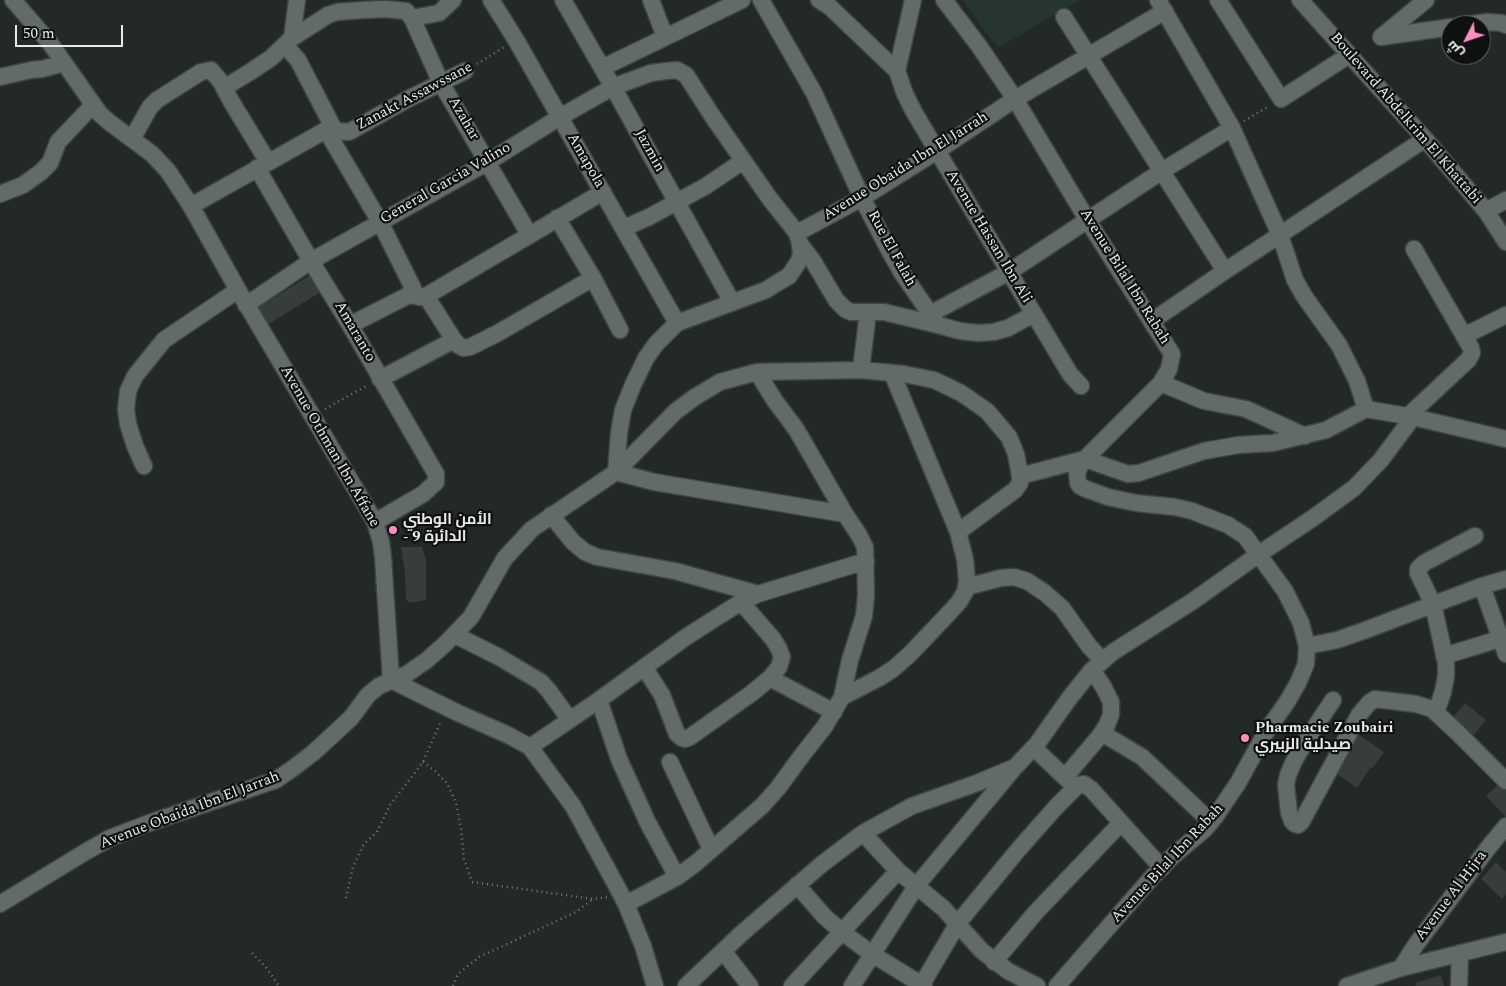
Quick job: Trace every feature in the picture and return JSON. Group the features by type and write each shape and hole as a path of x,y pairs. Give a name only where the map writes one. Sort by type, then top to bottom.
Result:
{"street":[{"name":"Avenue Othman Ibn Affane","path":"14,0 50,43 93,105 109,122 152,154 168,171 191,206 246,305 375,522 383,557 391,680"},
{"path":"297,0 289,41 330,130 380,222 412,285 413,291 458,345 464,348 498,333 593,278"},
{"path":"224,88 271,58 289,41 314,23 337,12 399,9 406,11 412,18 439,13 453,0"},
{"name":"Amapola","path":"491,0 624,228 677,324"},
{"name":"Jazmin","path":"563,0 732,302"},
{"path":"651,0 665,37"},
{"path":"602,68 742,0"},
{"name":"Rue El Falah","path":"761,0 814,93 862,198 902,273 934,319"},
{"name":"Avenue Hassan Ibn Ali","path":"819,0 830,7 897,71 905,94 937,151 1070,374 1081,386"},
{"path":"897,71 913,0"},
{"name":"Avenue Bilal Ibn Rabah","path":"944,0 979,46 1015,99 1088,221 1172,354 1169,369 1161,383 1080,466 1077,473 1080,486 1108,497 1192,511 1228,525 1246,536 1285,591 1301,623 1307,646 1306,664 1298,683 1266,732 1238,783 1211,822 1162,868 1057,986"},
{"path":"1218,0 1281,99 1348,55"},
{"name":"Boulevard Abdelkrim El Khattabi","path":"1300,0 1486,211 1506,242"},
{"path":"1426,0 1381,37 1441,28"},
{"path":"1162,5 1232,128 1280,235 1295,280 1304,296 1339,345 1357,381 1366,409"},
{"name":"Avenue Obaida Ibn El Jarrah","path":"798,238 937,151 1015,99 1088,56 1162,5"},
{"path":"1064,16 1225,271"},
{"name":"Azahar","path":"412,18 441,82 529,234"},
{"path":"1491,22 1506,24"},
{"path":"0,77 64,63"},
{"name":"Amaranto","path":"132,138 150,107 158,100 201,72 211,70 216,75 231,101 311,261 436,474 436,482 423,494 375,522"},
{"name":"General Garcia Valino","path":"246,305 311,261 488,162 560,117 613,87 651,73 677,70 686,75 743,161 798,238 836,300 845,309 851,312 884,312 934,319"},
{"name":"Zanakt Assawssane","path":"191,206 330,130 349,132 408,99 465,71"},
{"path":"0,194 24,185 41,172 50,162 58,142 93,105"},
{"path":"934,319 1088,221 1162,171 1232,128"},
{"path":"1152,321 1425,140"},
{"path":"624,228 649,217 706,186 743,161"},
{"path":"350,325 417,295 603,192"},
{"path":"1486,211 1506,200"},
{"path":"557,218 593,278 620,330"},
{"path":"798,238 801,253 799,261 789,276 766,290 677,324 656,344 646,358 623,410 616,472 654,482 845,514"},
{"path":"852,986 917,885 1015,767 1034,748 1068,700 1097,665 1193,601 1354,488 1381,460 1411,417 1471,356 1471,348 1414,249"},
{"path":"144,466 128,424 126,409 128,391 135,376 164,340 238,290"},
{"path":"861,370 868,312"},
{"path":"934,319 960,331 994,332 1008,328 1034,314"},
{"path":"1464,336 1506,315"},
{"path":"380,379 454,340"},
{"name":"Avenue Obaida Ibn El Jarrah","path":"0,904 110,838 276,780 292,770 351,718 368,695 379,686 407,674 427,660 455,635 472,617 506,558 532,529 616,472 676,411 720,382 757,372 861,370 934,380 961,394 987,411 1009,437 1016,454 1020,476"},
{"path":"623,899 677,877 696,863 773,794 825,726 842,697 845,676 864,616 866,595 865,547 796,429 775,401 757,372"},
{"path":"842,697 879,678 910,654 959,602 966,587 965,558 958,532 892,373"},
{"path":"1161,383 1204,402 1246,409 1305,436"},
{"path":"958,532 1015,490 1020,483 1020,476 1085,459 1128,474 1139,473 1204,451 1238,445 1272,443 1305,436 1326,430 1366,409 1411,417 1506,439"},
{"path":"551,515 572,542 585,552 597,557 675,571 758,594"},
{"path":"1436,712 1446,676 1444,656 1433,604 1418,573 1419,567 1475,536"},
{"path":"530,747 686,637 741,602 758,594 866,561"},
{"path":"797,885 824,916 842,932 872,954 923,986 958,924 1070,782 1102,733 1111,714 1111,702 1103,686 1089,646 1062,608 1046,593 1027,581 1014,577 1001,578 966,587"},
{"path":"1307,646 1337,640 1482,586 1506,580"},
{"path":"1482,586 1503,637 1506,654"},
{"path":"644,667 662,695 677,734 682,738 685,739 723,714 770,678 779,667 782,657 780,649 773,639 741,602"},
{"path":"455,635 499,657 541,682 570,720"},
{"path":"1444,656 1503,637"},
{"path":"770,678 834,712"},
{"path":"391,680 530,747 573,806 623,899 643,946 655,986"},
{"path":"1333,700 1307,739 1288,774 1286,785 1289,813 1295,824 1302,821 1358,715 1375,699 1416,704 1436,712 1503,771"},
{"path":"599,700 619,759 647,821 677,877"},
{"path":"1102,733 1142,757 1211,822"},
{"path":"1034,748 1070,782 1086,785 1162,868"},
{"path":"670,762 711,850"},
{"path":"686,986 838,850 912,806 977,783 1015,767"},
{"path":"994,962 1036,912 1121,822"},
{"name":"Avenue Al Hijra","path":"1393,976 1506,826"},
{"path":"863,834 898,871 943,908 994,962 1038,986"},
{"path":"792,986 898,871"},
{"path":"1348,986 1393,976 1460,953 1506,942"},
{"path":"723,951 750,986"},
{"path":"1459,986 1460,953"}],"path":[{"name":"Zanakt Assawssane","path":"465,71 516,40"},
{"path":"1232,128 1281,99"},
{"path":"312,416 380,379"},
{"path":"346,898 353,867 364,844 376,832 390,806 423,762 447,708"},
{"path":"423,762 447,783 456,803 464,859 472,882 593,899 623,899"},
{"path":"453,986 458,974 479,958 576,912 593,899"},
{"path":"252,953 265,966 279,986"}],"shaded area":[{"path":"962,0 1080,0 998,48"}],"building":[{"path":"314,273 324,290 267,325 257,308"},
{"path":"401,547 422,547 426,559 426,600 410,603 406,600 405,573"},
{"path":"1465,703 1486,720 1472,737 1451,720"},
{"path":"1359,735 1384,752 1357,788 1334,772"},
{"path":"1503,780 1506,784 1506,817 1486,796"},
{"path":"1496,862 1506,872 1506,894 1502,899 1481,879"},
{"path":"1441,975 1444,986 1416,986 1415,983"}],"place":[{"name":"الأمن الوطني - الدائرة 9","path":"393,530"},
{"name":"Pharmacie Zoubairi صيدلية الزبيري","path":"1245,738"}]}
